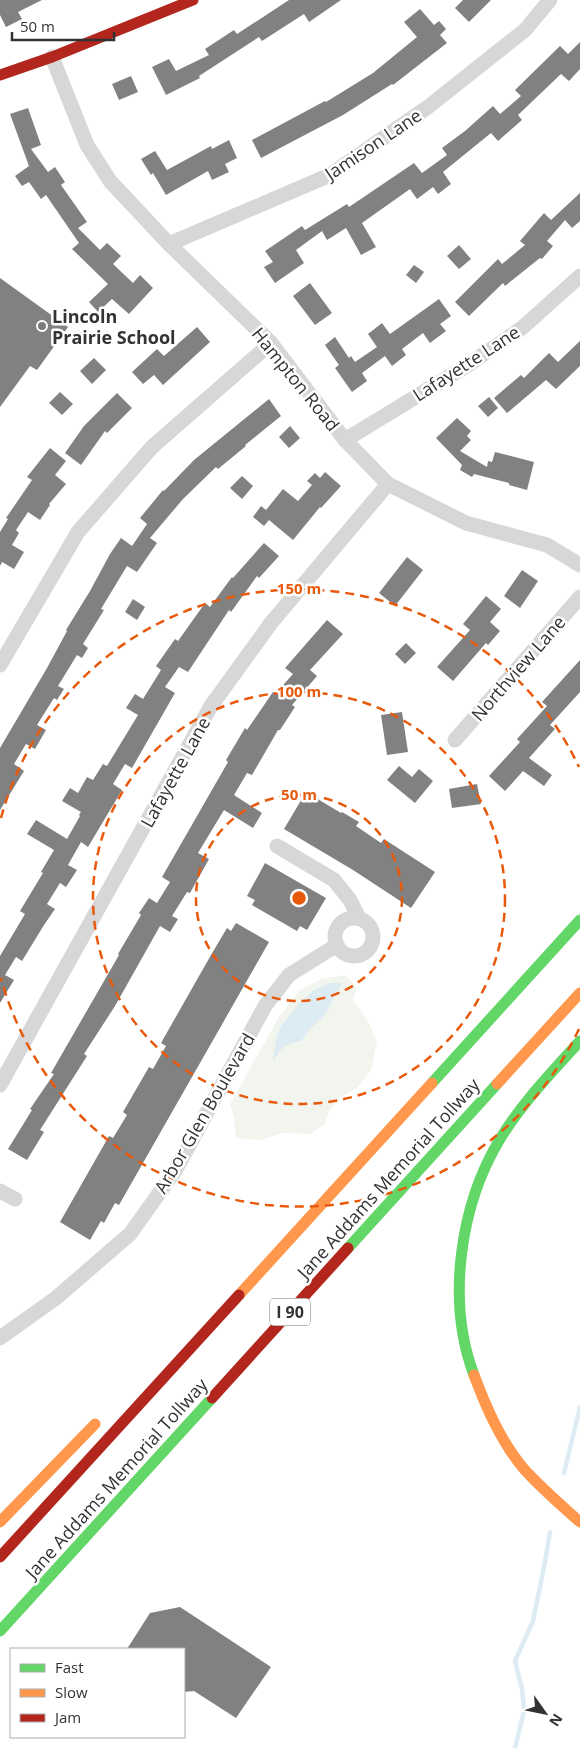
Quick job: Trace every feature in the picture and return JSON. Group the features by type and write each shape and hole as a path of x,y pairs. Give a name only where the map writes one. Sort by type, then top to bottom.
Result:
{"main road":[{"path":"0,75 52,57 192,0"},
{"name":"Jane Addams Memorial Tollway","path":"0,1557 580,920"},
{"name":"Jane Addams Memorial Tollway","path":"0,1631 580,993"},
{"path":"580,1041 510,1123 487,1164 477,1187 464,1234 459,1299 467,1356 490,1417 524,1469 580,1522"},
{"path":"170,1354 237,1296"},
{"path":"0,1522 101,1418"}],"street":[{"name":"Jamison Lane","path":"169,244 330,175 428,107 503,48 525,30 550,0"},
{"name":"Hampton Road","path":"52,57 87,145 110,181 169,244 271,343 345,440 388,484 466,523 547,545 580,565"},
{"name":"Lafayette Lane","path":"345,440 468,365 522,328 580,276"},
{"path":"0,665 78,532 152,446 271,343"},
{"name":"Lafayette Lane","path":"0,1085 211,706 272,623 388,484"},
{"name":"Northview Lane","path":"455,740 580,597"},
{"path":"277,846 334,880 350,900 359,918"},
{"path":"349,918 359,918 365,921 372,931 372,944 363,954 352,956 346,954 337,945 338,926 349,918"},
{"name":"Arbor Glen Boulevard","path":"0,1338 56,1298 130,1234 174,1172 265,1006 289,975 337,945"},
{"path":"0,1191 15,1199"}],"shaded area":[{"path":"345,975 357,987 353,1001 368,1021 377,1042 371,1070 358,1087 340,1098 329,1111 325,1124 311,1134 283,1133 259,1140 236,1138 234,1118 230,1104 279,1017 299,991 321,979"},
{"path":"330,983 342,983 324,1016 309,1030 301,1041 291,1043 281,1050 273,1062 276,1039 281,1026 299,1004 314,990"}],"building":[{"path":"0,0 42,0 18,12 22,19 6,27 0,15"},
{"path":"289,0 341,0 309,22 304,14 262,41 259,37 199,76 200,78 166,95 152,67 169,59 176,71 209,55 205,49 234,30 237,34"},
{"path":"463,0 491,0 469,22 455,8"},
{"path":"420,9 434,25 439,21 446,29 440,35 447,43 393,85 343,115 261,158 252,140 326,102 373,73 417,37 404,22"},
{"path":"580,42 580,69 569,81 561,74 518,115 522,120 498,141 491,133 443,172 451,184 438,194 433,187 417,199 410,189 362,223 376,247 361,255 346,228 327,240 322,231 296,250 304,263 275,283 264,267 273,262 265,251 302,226 305,230 347,204 349,207 414,163 422,173 447,155 442,148 493,106 500,114 521,96 515,90 560,46 568,54"},
{"path":"131,76 138,92 119,100 112,84"},
{"path":"28,108 41,145 31,149 48,172 55,167 65,182 61,185 87,222 78,228 100,250 107,243 121,256 113,264 133,283 140,275 153,288 129,314 112,299 98,312 89,302 108,284 72,249 79,243 46,195 41,199 29,182 22,186 15,176 29,166 10,114"},
{"path":"229,140 237,158 225,164 229,172 212,180 208,171 166,195 153,173 151,175 141,159 155,151 167,170 211,146 212,149"},
{"path":"580,193 580,221 572,228 565,220 547,241 553,246 542,259 540,258 505,286 503,283 469,316 455,302 498,259 502,264 525,245 520,241 544,213 551,220"},
{"path":"459,245 471,259 459,269 447,256"},
{"path":"414,265 424,272 416,283 406,275"},
{"path":"0,278 68,327 37,370 30,366 0,407"},
{"path":"310,283 332,313 315,325 293,296"},
{"path":"439,299 451,316 440,324 446,331 430,343 423,333 402,349 406,355 392,366 385,356 362,373 367,381 352,392 335,368 339,365 325,345 335,337 349,358 351,356 355,362 377,347 368,334 382,323 390,334"},
{"path":"197,327 210,342 163,385 154,375 143,384 132,372 157,349 164,356"},
{"path":"580,341 580,366 556,389 546,380 507,413 494,398 521,375 524,378 549,353 558,362"},
{"path":"94,358 106,370 92,384 80,371"},
{"path":"60,392 73,404 62,415 49,403"},
{"path":"117,393 132,408 107,433 105,431 81,465 65,453 84,426"},
{"path":"489,397 498,408 488,417 478,406"},
{"path":"269,399 281,416 218,469 216,467 183,499 150,538 157,543 137,572 127,566 101,609 104,610 83,644 88,648 82,658 77,655 58,686 64,689 57,700 54,698 37,725 46,730 35,749 26,744 14,764 24,771 0,810 0,748 110,554 121,538 132,546 147,524 140,518 163,490 194,460"},
{"path":"457,418 471,431 467,436 471,440 460,451 487,467 488,461 492,462 495,452 534,462 527,490 474,474 472,477 460,470 462,465 436,438"},
{"path":"290,426 300,438 289,448 279,437"},
{"path":"50,448 66,461 55,475 66,484 49,504 40,520 28,512 16,530 19,533 12,545 24,552 14,569 2,562 0,566 0,532 8,519 6,518 32,480 27,477"},
{"path":"325,472 341,486 320,507 293,540 269,520 264,526 253,517 261,506 266,510 283,489 298,501 312,485 307,481 315,473 320,478"},
{"path":"242,476 253,486 242,499 230,488"},
{"path":"264,543 279,556 259,578 257,576 231,612 229,610 188,672 179,667 165,687 175,693 132,768 125,764 113,784 122,790 88,847 81,842 68,865 77,870 66,887 60,883 47,904 55,909 22,961 16,957 5,975 14,980 0,1003 0,956 25,914 20,911 43,873 41,872 54,850 27,834 36,820 67,839 81,812 62,801 70,788 78,793 87,777 93,780 103,764 107,766 138,715 126,708 135,694 143,699 161,670 156,666 175,639 178,641 205,603 210,607 232,577"},
{"path":"407,557 423,570 395,606 379,593"},
{"path":"522,570 538,581 520,608 504,596"},
{"path":"486,596 501,609 490,622 500,631 488,645 486,643 453,681 437,667 470,630 463,624"},
{"path":"133,599 145,607 137,620 125,612"},
{"path":"327,620 343,634 310,670 317,676 292,705 295,707 280,730 278,730 252,775 247,773 234,795 262,813 253,828 224,810 198,853 209,859 190,893 187,892 172,916 178,919 170,932 160,926 115,1006 84,1054 87,1056 40,1130 44,1132 27,1160 8,1149 32,1110 30,1109 54,1074 51,1073 141,915 139,913 149,898 157,903 170,882 162,877 228,762 226,760 245,728 247,730 273,692 275,694 293,674 285,668"},
{"path":"406,643 416,653 405,664 395,654"},
{"path":"580,660 580,692 550,725 555,729 529,758 552,775 544,786 523,771 505,791 489,776 520,742 517,739 547,706 542,702"},
{"path":"402,712 408,752 387,755 381,715"},
{"path":"399,766 412,777 419,769 433,781 415,803 387,780"},
{"path":"477,784 481,804 452,808 449,789"},
{"path":"306,792 359,822 356,826 381,843 384,839 435,872 411,908 353,870 284,829"},
{"path":"265,863 326,898 307,930 300,926 297,931 252,905 255,900 247,896"},
{"path":"236,923 269,942 119,1205 115,1203 104,1223 101,1221 90,1240 60,1222 109,1136 113,1138 127,1115 123,1112 149,1067 153,1069 166,1046 161,1043 211,955 227,928 231,931"},
{"path":"180,1607 271,1667 236,1718 194,1691 185,1692 185,1648 128,1648 150,1613"}],"waterway":[{"path":"564,1473 580,1407"},
{"path":"515,1748 524,1711 522,1689 515,1661 533,1621 550,1532"}],"traffic: fast":[{"path":"432,1083 580,920"},
{"path":"474,1375 465,1346 459,1285 467,1223 475,1193 486,1165 500,1139 538,1088 580,1041"},
{"path":"348,1248 497,1084"},
{"path":"0,1631 212,1398"}],"traffic: slow":[{"path":"497,1084 580,993"},
{"path":"239,1295 432,1083"},
{"path":"474,1375 495,1424 516,1459 537,1483 580,1522"},
{"path":"0,1522 95,1424"}],"traffic: jam":[{"path":"0,75 52,57 193,0"},
{"path":"212,1398 348,1248"},
{"path":"0,1557 239,1295"}],"place":[{"name":"Lincoln Prairie School","path":"42,326"}]}
